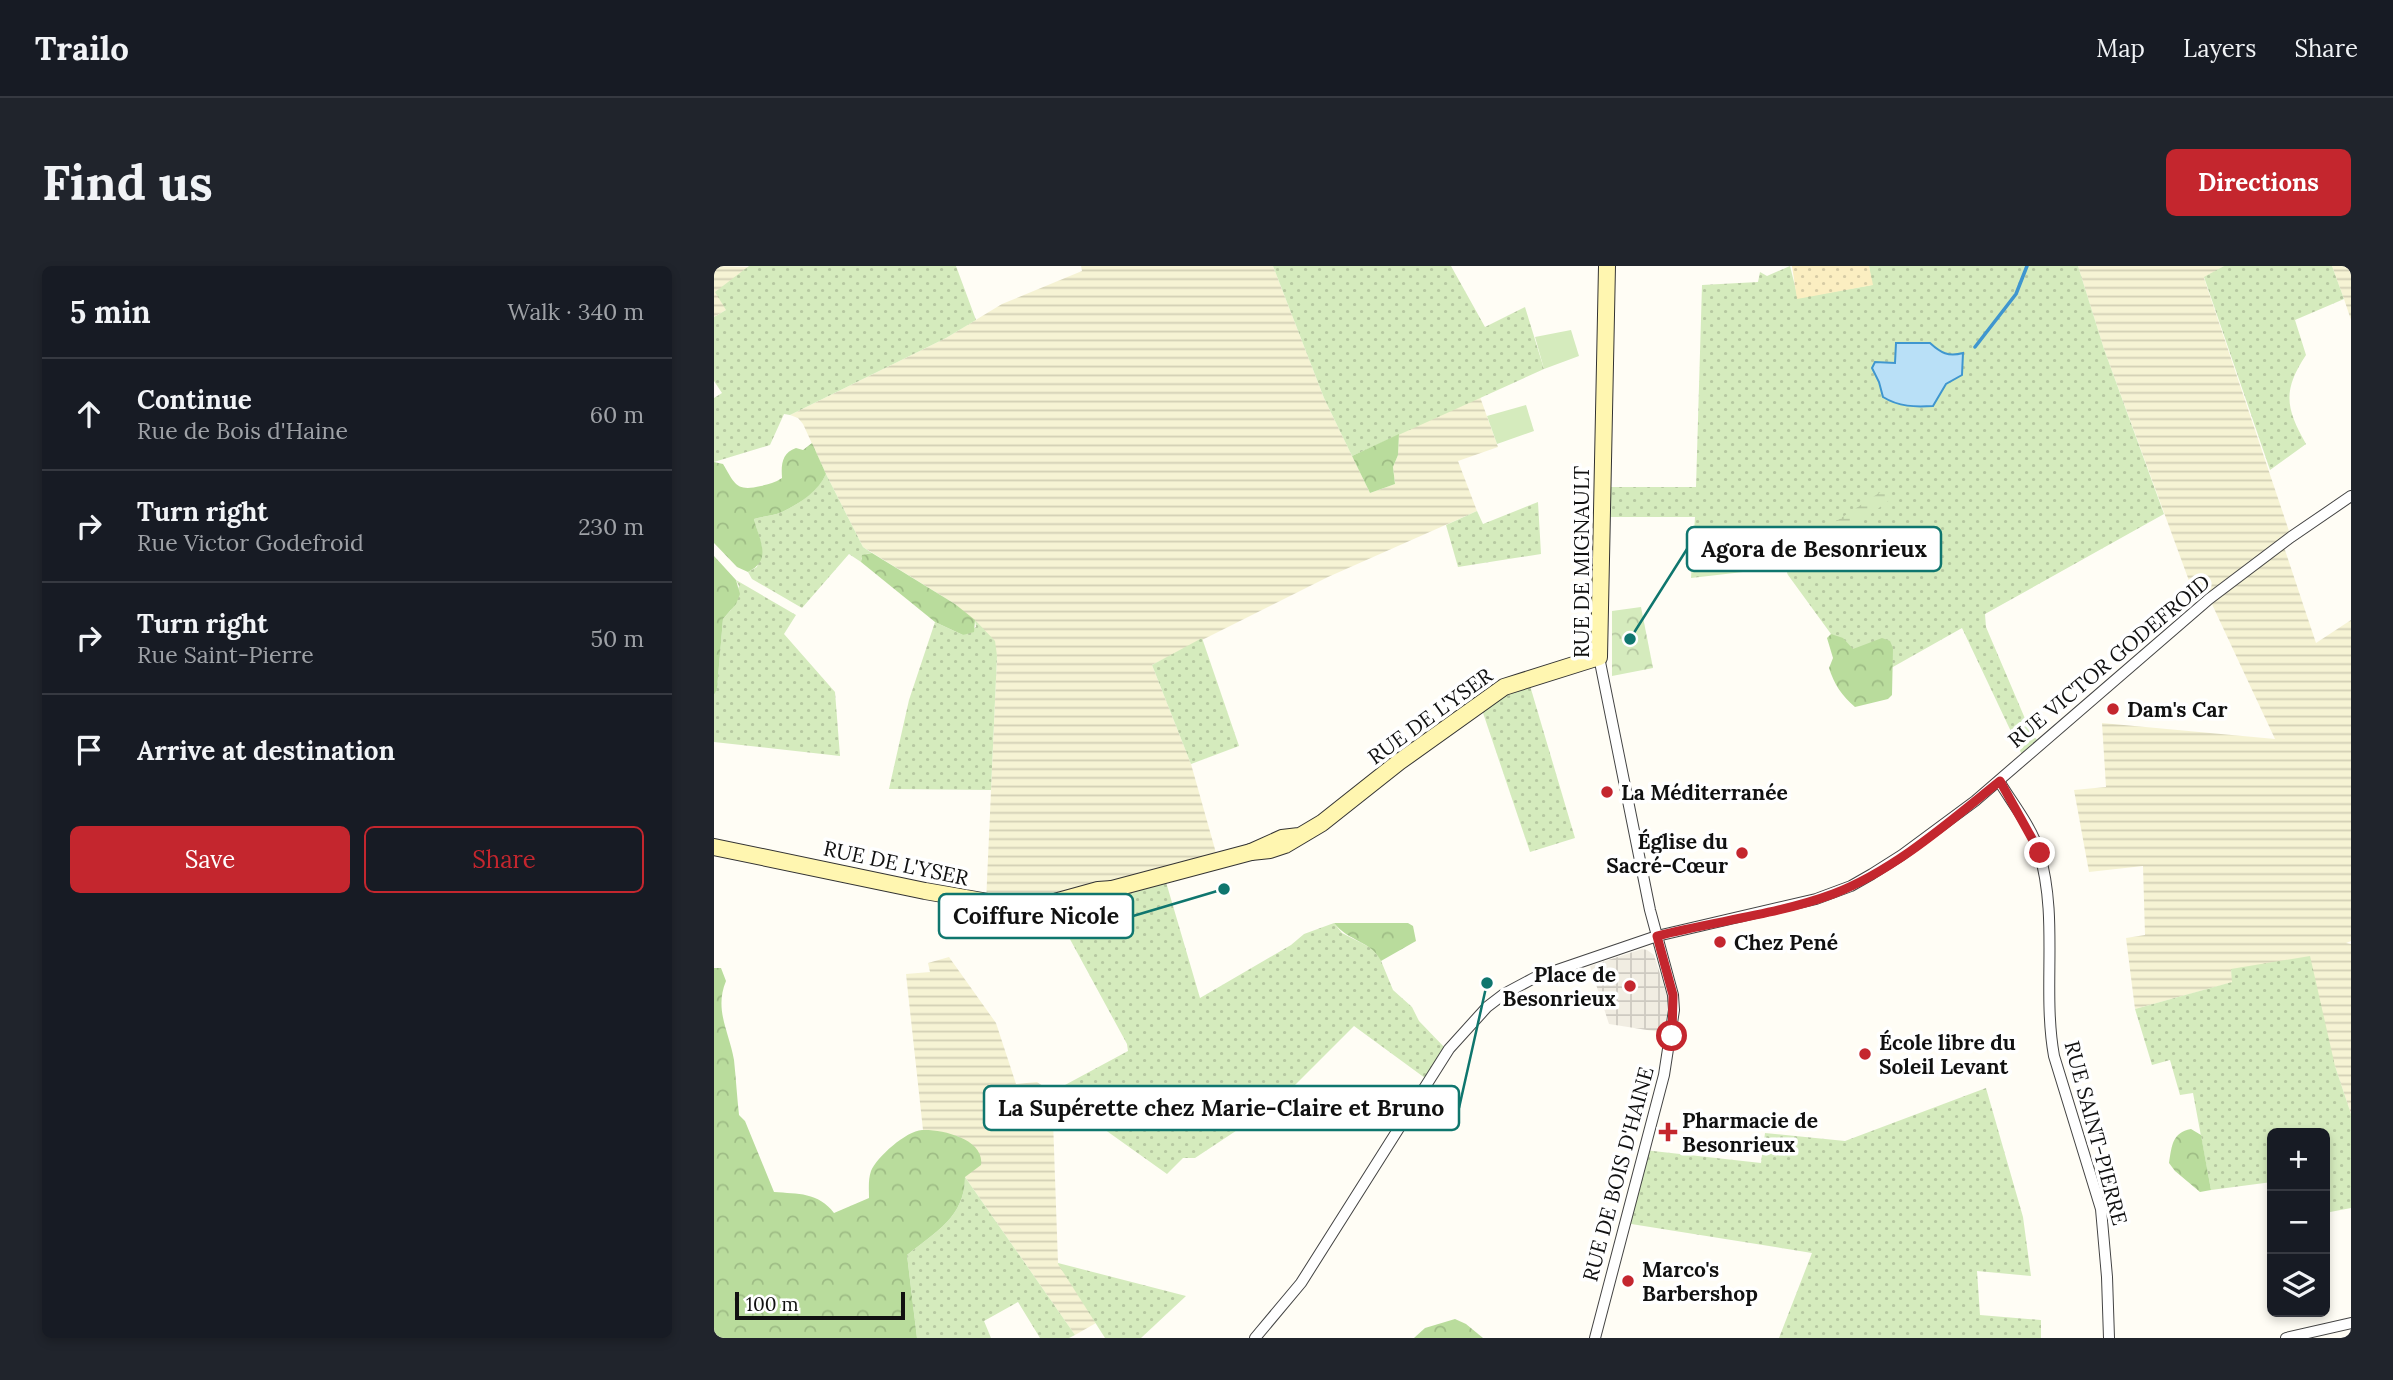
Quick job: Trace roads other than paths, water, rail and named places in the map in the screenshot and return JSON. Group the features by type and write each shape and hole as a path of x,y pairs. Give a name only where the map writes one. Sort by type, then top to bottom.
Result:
{"street":[{"name":"RUE DE MIGNAULT","path":"1607,266 1599,657 1657,936"},
{"name":"RUE VICTOR GODEFROID","path":"1255,1338 1301,1283 1449,1049 1470,1024 1504,994 1534,978 1657,936 1785,908 1850,886 1902,855 2000,781 2083,706 2210,599 2291,537 2351,496"},
{"name":"RUE DE L'YSER","path":"714,847 994,904 1030,905 1100,895 1112,889 1251,852 1282,838 1299,836 1334,815 1399,762 1504,687 1599,657"},
{"name":"RUE SAINT-PIERRE","path":"2000,781 2040,853 2048,900 2051,947 2050,1030 2054,1056 2101,1209 2109,1338"},
{"name":"RUE DE BOIS D'HAINE","path":"1595,1338 1672,1036 1673,995 1657,936"},
{"path":"2286,1338 2351,1323"}],"water":[{"path":"1896,343 1930,343 1945,353 1963,353 1962,375 1946,384 1933,406 1895,403 1883,397 1872,368 1875,362 1895,363"}],"waterway":[{"path":"1975,347 2016,294 2027,266"}],"place":[{"name":"Agora de Besonrieux","path":"1630,639"},
{"name":"Dam's Car","path":"2113,709"},
{"name":"La Méditerranée","path":"1607,792"},
{"name":"Église du Sacré-Cœur","path":"1742,853"},
{"name":"Coiffure Nicole","path":"1224,889"},
{"name":"Chez Pené","path":"1720,942"},
{"name":"La Supérette chez Marie-Claire et Bruno","path":"1487,983"},
{"name":"Place de Besonrieux","path":"1630,986"},
{"name":"École libre du Soleil Levant","path":"1865,1054"},
{"name":"Pharmacie de Besonrieux","path":"1668,1132"},
{"name":"Marco's Barbershop","path":"1628,1281"}]}
